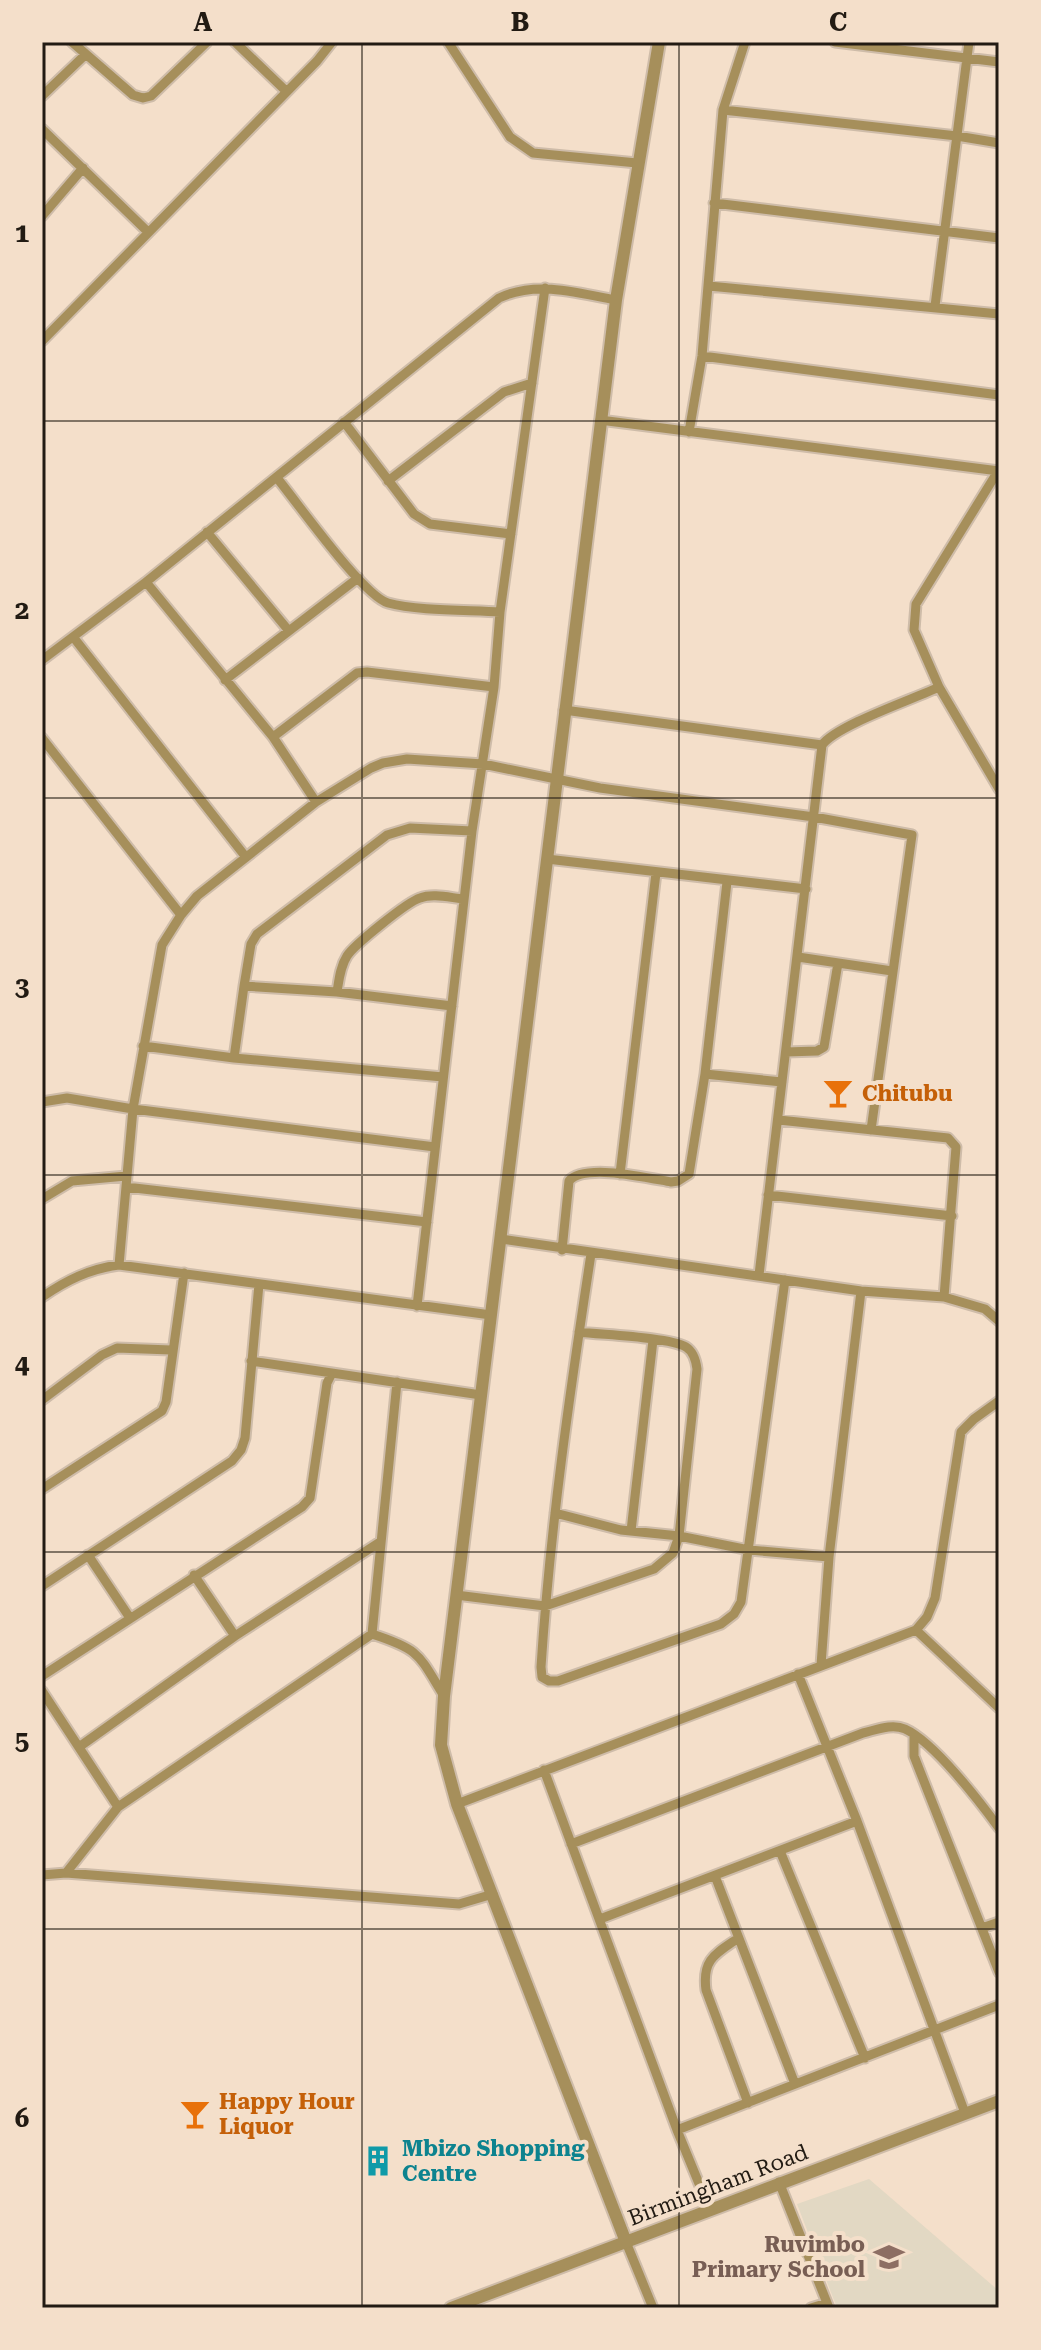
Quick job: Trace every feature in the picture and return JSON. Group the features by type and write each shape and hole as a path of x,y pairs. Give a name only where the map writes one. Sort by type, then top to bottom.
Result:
{"street":[{"path":"72,42 133,95 143,98 151,96 207,42"},
{"path":"235,42 286,91"},
{"path":"42,341 332,42"},
{"path":"448,42 510,137 522,147 533,153 637,163"},
{"path":"653,2308 457,1804 441,1745 456,1595 600,420 637,163 659,42"},
{"path":"689,432 702,356 723,110 745,42"},
{"path":"835,42 999,62"},
{"path":"935,306 969,42"},
{"path":"42,96 85,55"},
{"path":"723,110 999,143"},
{"path":"42,129 148,232"},
{"path":"42,216 83,168"},
{"path":"714,203 999,238"},
{"path":"709,286 999,314"},
{"path":"42,660 146,582 499,298 528,289 545,288 616,300"},
{"path":"417,1306 472,831 494,687 500,612 545,288"},
{"path":"702,356 999,395"},
{"path":"388,481 504,392 532,383"},
{"path":"600,420 998,471 916,604 914,630 939,687 999,789"},
{"path":"344,422 414,514 430,524 511,534"},
{"path":"277,478 372,593 389,603 500,612"},
{"path":"207,532 289,631"},
{"path":"225,680 358,578"},
{"path":"146,582 273,737 316,802"},
{"path":"74,638 245,856"},
{"path":"273,737 357,673 494,687"},
{"path":"759,1275 822,745 827,738 845,728 939,687"},
{"path":"564,710 822,745"},
{"path":"42,738 181,915"},
{"path":"119,1265 133,1109 162,945 197,896 245,856 316,802 383,763 407,759 483,764 600,788 814,817 912,835 871,1130"},
{"path":"234,1058 251,944 257,934 387,835 410,828 472,831"},
{"path":"547,859 806,889"},
{"path":"620,1174 656,873"},
{"path":"562,1250 569,1181 574,1175 587,1172 620,1174 671,1182 689,1174 705,1074 727,882"},
{"path":"337,992 341,968 352,950 410,904 431,896 464,899"},
{"path":"798,957 892,971"},
{"path":"786,1052 817,1051 824,1047 838,963"},
{"path":"244,986 337,992 452,1006"},
{"path":"143,1046 234,1058 443,1077"},
{"path":"705,1074 782,1082"},
{"path":"42,1102 67,1098 435,1147"},
{"path":"779,1120 954,1141 952,1216 944,1297"},
{"path":"42,1199 72,1181 126,1181 427,1222"},
{"path":"768,1195 952,1216"},
{"path":"501,1239 861,1291 944,1297 985,1309 999,1321"},
{"path":"591,1254 545,1606 542,1677 549,1681 558,1681 721,1624 734,1614 741,1602 749,1550 785,1280"},
{"path":"42,1297 70,1278 94,1269 119,1265 491,1315"},
{"path":"42,1489 162,1411 166,1402 184,1273"},
{"path":"42,1586 232,1461 241,1450 245,1438 259,1284"},
{"path":"821,1665 829,1557 861,1291"},
{"path":"456,1595 545,1606 654,1569 673,1553 679,1536 697,1369 692,1352 685,1347 653,1340 579,1332"},
{"path":"631,1531 653,1340"},
{"path":"44,1395 117,1348 171,1350"},
{"path":"251,1361 481,1395"},
{"path":"42,1676 302,1507 310,1498 327,1383 332,1373"},
{"path":"372,1634 397,1382"},
{"path":"457,1804 916,1630 927,1617 935,1598 961,1432 999,1401"},
{"path":"555,1513 631,1531 679,1536 749,1550 829,1557"},
{"path":"79,1747 235,1636 380,1542"},
{"path":"88,1555 130,1618"},
{"path":"194,1575 235,1636"},
{"path":"916,1630 999,1708"},
{"path":"372,1634 401,1643 416,1652 444,1696"},
{"path":"66,1873 118,1807 372,1634"},
{"path":"798,1674 857,1821 965,2113"},
{"path":"42,1691 118,1807"},
{"path":"571,1844 863,1733 894,1726 906,1729 950,1767 999,1828"},
{"path":"914,1735 914,1756 999,1972"},
{"path":"544,1770 677,2130 709,2208"},
{"path":"600,1919 857,1821"},
{"path":"780,1851 865,2058"},
{"path":"42,1875 66,1873 459,1904 493,1894"},
{"path":"715,1876 795,2084"},
{"path":"982,1928 999,1922"},
{"path":"737,1939 715,1954 704,1974 706,1990 748,2103"},
{"path":"677,2130 999,2005"},
{"name":"Birmingham Road","path":"451,2308 999,2101"},
{"path":"779,2182 828,2305 811,2308"}],"shaded area":[{"name":"Ruvimbo Primary School","path":"869,2179 999,2291 999,2308 837,2308 797,2204"}],"place":[{"name":"Chitubu","path":"838,1093"},
{"name":"Happy Hour Liquor","path":"195,2114"},
{"name":"Mbizo Shopping Centre","path":"378,2161"},
{"name":"Ruvimbo Primary School","path":"889,2257"}]}
